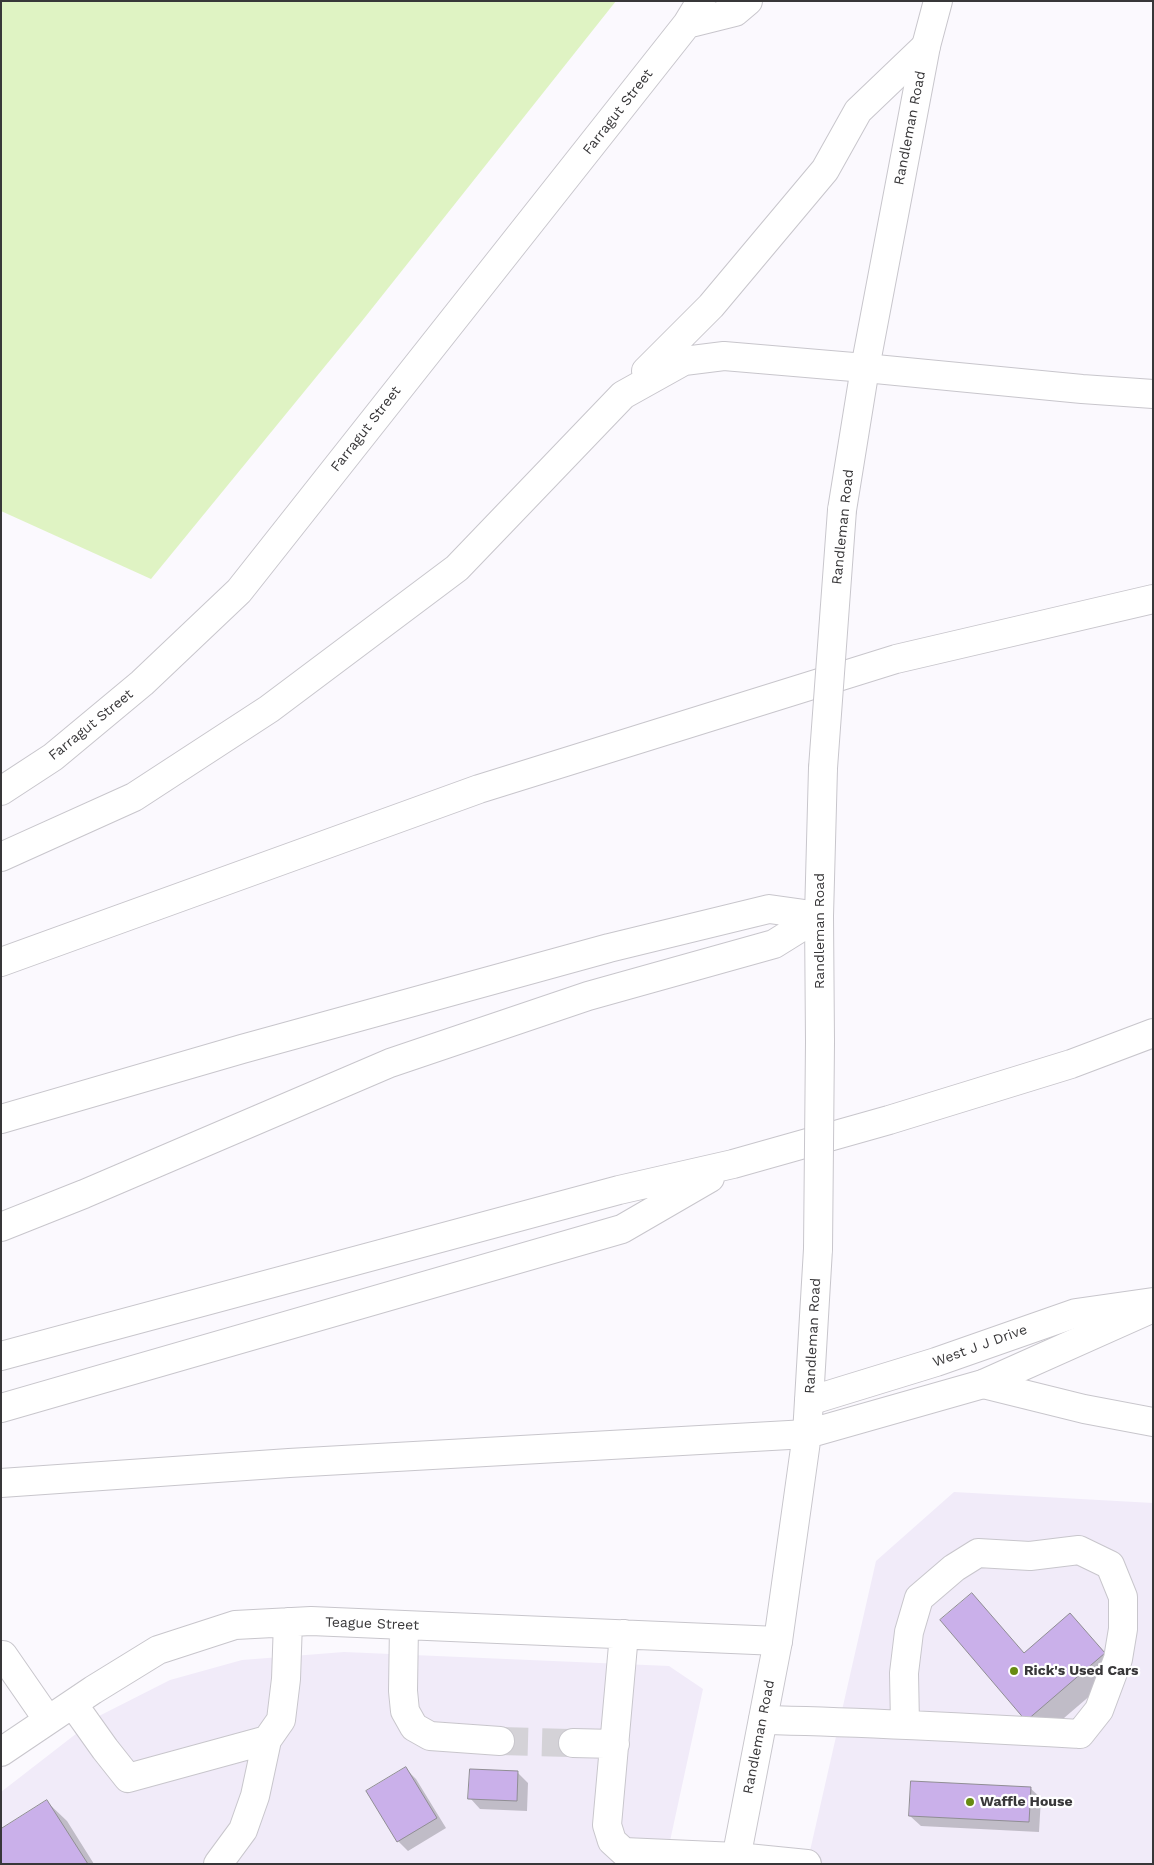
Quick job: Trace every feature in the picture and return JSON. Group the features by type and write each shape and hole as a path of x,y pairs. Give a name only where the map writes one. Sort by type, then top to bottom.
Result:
{"main road":[{"name":"Farragut Street","path":"1,791 52,757 142,683 239,591 687,24 701,1"},
{"path":"687,24 735,12 748,1"},
{"name":"Randleman Road","path":"736,1860 778,1641 807,1434 818,1249 819,916 823,768 842,510 865,368 926,46 938,1"},
{"path":"1,857 134,797 269,709 457,568 623,394 711,306 825,170 858,111 926,46"},
{"path":"623,394 684,361 724,356 1082,390 1153,394"},
{"path":"1,962 488,786 896,658 1153,599"},
{"path":"1,1119 242,1049 609,948 769,908 819,916"},
{"path":"1,1227 93,1190 390,1063 588,996 774,944 819,916"},
{"path":"1,1356 619,1190 733,1164 889,1120 1071,1064 1153,1033"},
{"path":"1,1408 622,1229 733,1164"},
{"name":"West J J Drive","path":"809,1401 936,1362 1076,1313 1153,1302"},
{"path":"1,1483 289,1463 807,1434 982,1384 1153,1308"},
{"path":"982,1384 1084,1409 1153,1422"},
{"path":"763,1720 905,1724 1080,1734 1099,1710 1118,1659 1123,1629 1123,1597 1110,1565 1079,1550 1030,1556 978,1553 954,1568 919,1598 909,1632 904,1673 905,1724"},
{"name":"Teague Street","path":"1,1752 158,1650 235,1625 311,1621 778,1641"},
{"path":"218,1864 243,1830 255,1796 266,1740 281,1720 286,1679 288,1622"},
{"path":"404,1625 402,1690 405,1711 414,1727 430,1736 500,1741"},
{"path":"624,1634 607,1825 612,1841 624,1852 807,1864"},
{"path":"2,1654 48,1720"},
{"path":"73,1704 128,1778 266,1740"},
{"path":"573,1743 615,1744"}],"shaded area":[{"path":"954,1492 1153,1503 1153,1864 807,1864 876,1561"},
{"path":"344,1652 669,1666 703,1689 665,1864 1,1864 1,1792 99,1716 170,1680 242,1660"}],"green space":[{"path":"1,1 616,1 362,321 151,579 1,511"}],"building":[{"path":"972,1593 1024,1653 1070,1613 1105,1653 1026,1721 940,1620"},
{"path":"406,1767 437,1818 397,1842 366,1791"},
{"path":"470,1769 518,1771 517,1801 468,1799"},
{"name":"Waffle House","path":"911,1781 1031,1787 1029,1822 909,1816"},
{"path":"47,1800 88,1864 1,1864 1,1829"}],"tunnel":[{"path":"500,1741 573,1743"}],"place":[{"name":"Rick's Used Cars","path":"1014,1671"},
{"name":"Waffle House","path":"970,1802"}]}
